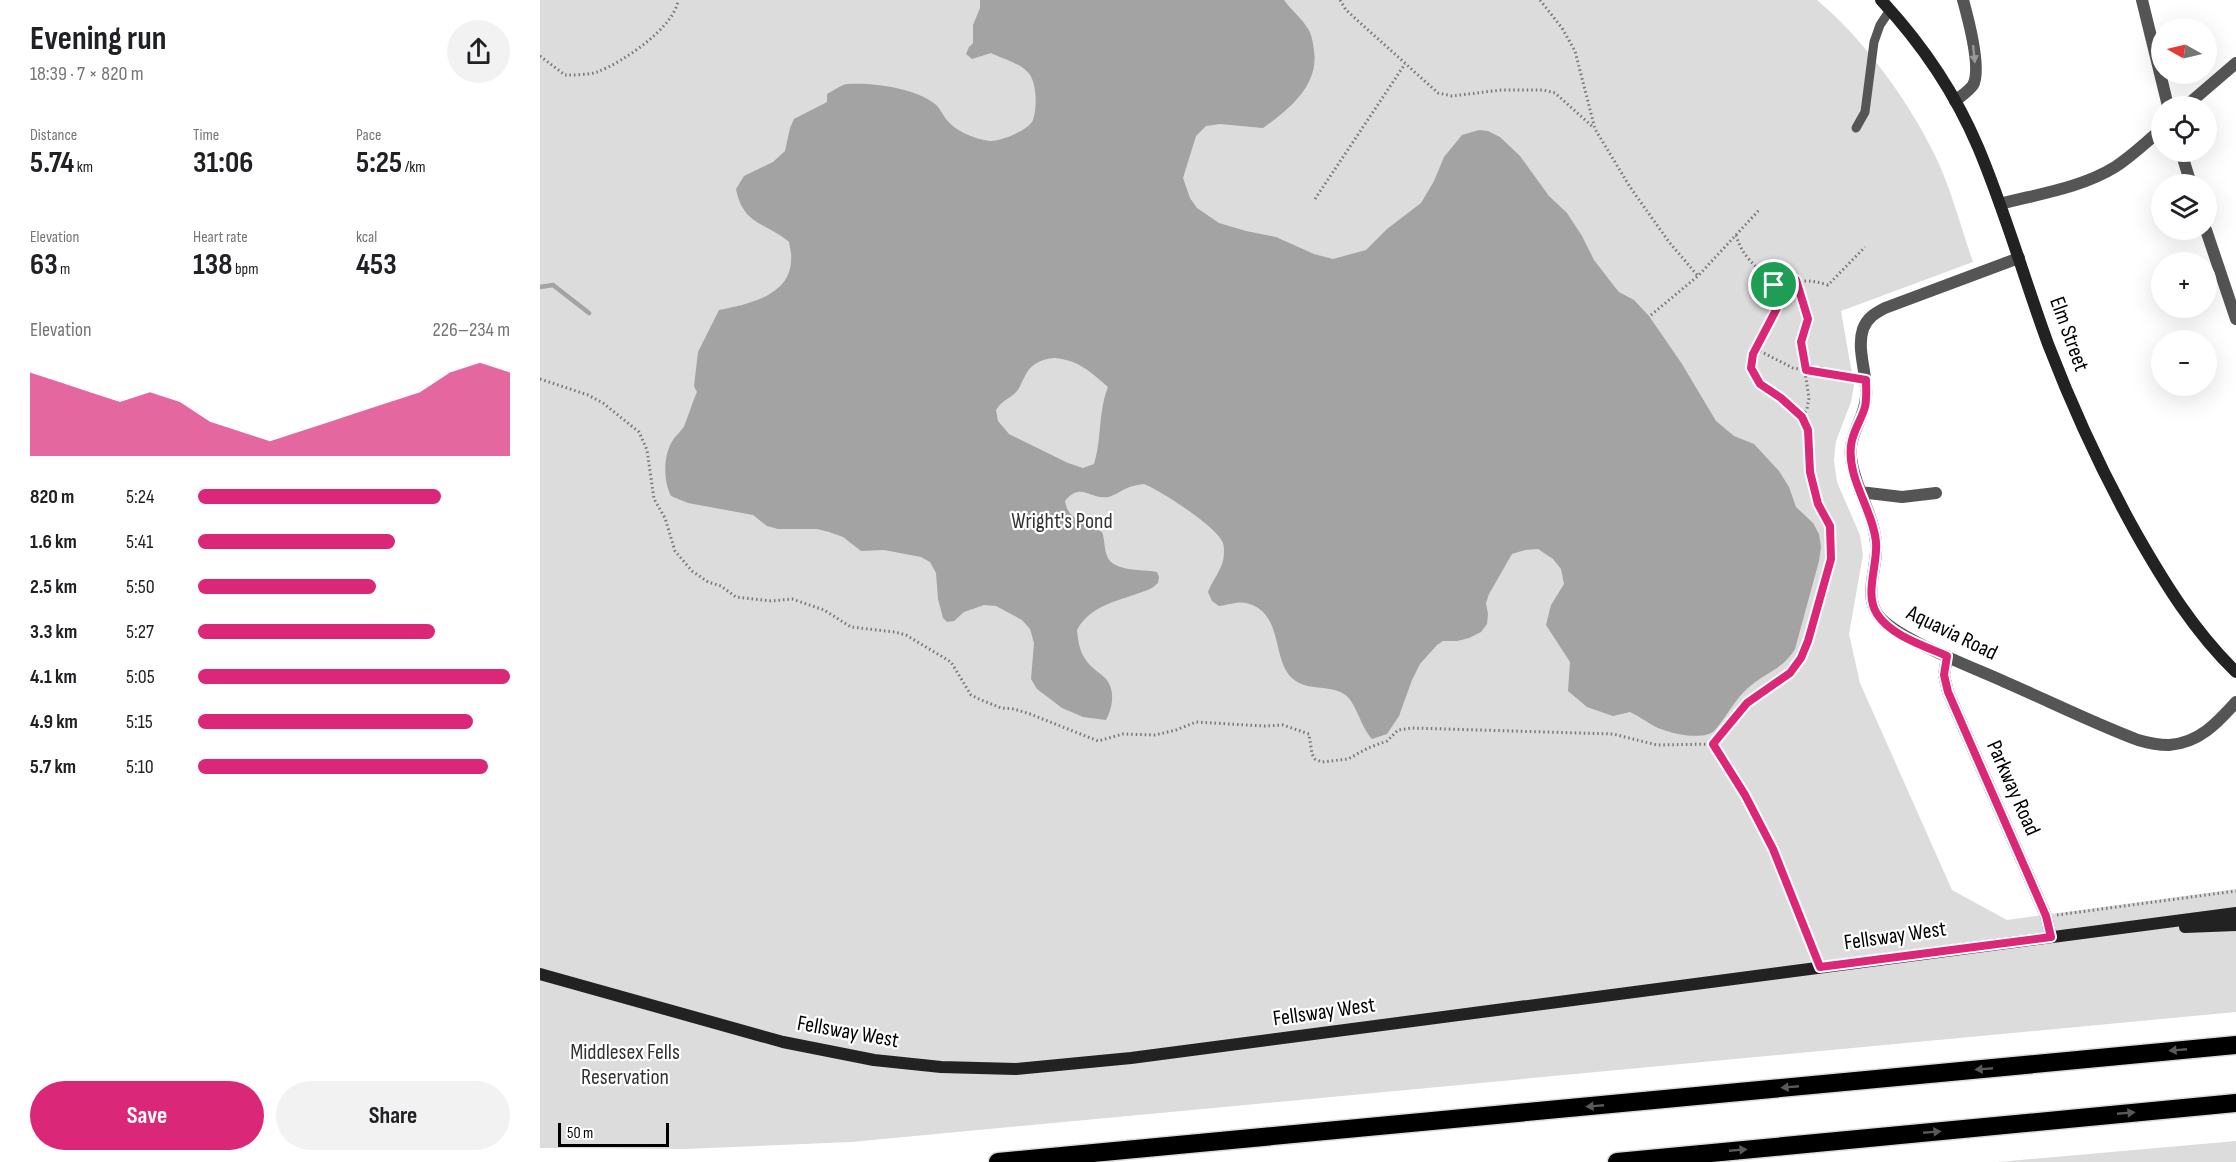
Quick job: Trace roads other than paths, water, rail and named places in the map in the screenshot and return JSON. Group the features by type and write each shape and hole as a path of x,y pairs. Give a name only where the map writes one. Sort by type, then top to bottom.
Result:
{"highway":[{"path":"998,1162 2236,1044"},
{"path":"1617,1162 2236,1103"}],"main road":[{"name":"Elm Street","path":"1881,0 1927,56 1955,101 1977,146 2000,204 2048,344 2074,408 2115,496 2171,595 2203,637 2236,672"},
{"name":"Fellsway West","path":"540,974 783,1042 874,1060 941,1067 1016,1069 1120,1060 2236,913"},
{"name":"Fellsway West","path":"2120,929 2236,925"}],"street":[{"path":"1955,101 1973,84 1975,75 1973,45 1963,0"},
{"path":"2142,0 2166,96"},
{"path":"2198,96 2236,63"},
{"path":"2000,204 2098,176 2126,159 2151,138"},
{"path":"2209,240 2236,320"},
{"name":"Aquavia Road","path":"2019,258 1875,313 1866,322 1862,336 1866,380 1865,407 1852,439 1851,452 1852,465 1876,543 1872,591 1876,613 1894,629 1947,656 2102,725 2155,744 2180,744 2196,739 2213,726 2236,702"},
{"path":"1860,492 1902,497 1936,493"},
{"name":"Parkway Road","path":"1947,656 1944,675 1948,692 2046,916 2051,937"}],"lane":[{"path":"1856,128 1865,112 1874,42 1880,25 1890,10"}],"waterway":[{"path":"540,287 553,285 589,313"}],"park label":[{"name":"Wright's Pond","path":"1062,521"},
{"name":"Middlesex Fells Reservation","path":"625,1064"}]}
